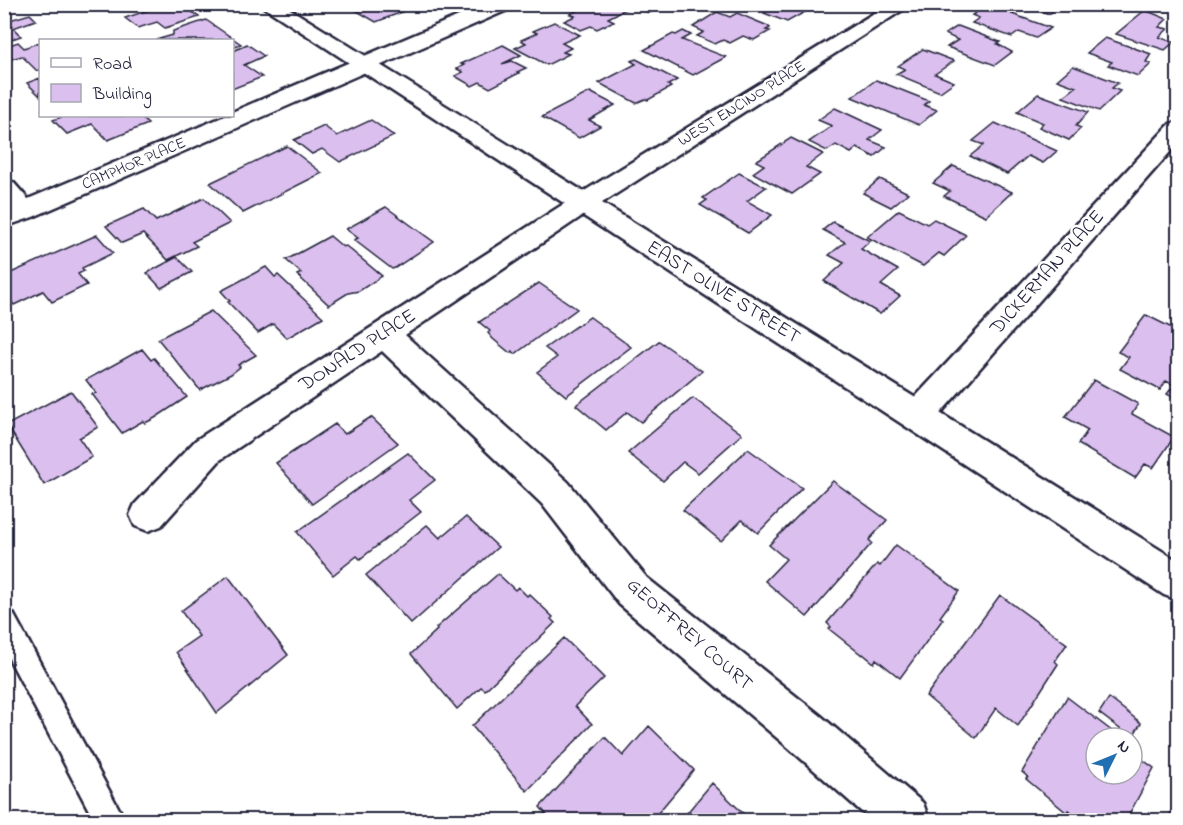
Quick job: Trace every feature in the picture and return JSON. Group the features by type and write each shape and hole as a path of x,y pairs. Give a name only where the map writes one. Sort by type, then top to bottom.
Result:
{"street":[{"name":"EAST OLIVE STREET","path":"268,4 1179,582"},
{"name":"CAMPHOR PLACE","path":"14,215 505,4"},
{"name":"WEST ENCINO PLACE","path":"582,204 903,4"},
{"name":"DICKERMAN PLACE","path":"918,416 1179,129"},
{"path":"4,187 14,215"},
{"name":"DONALD PLACE","path":"148,515 208,450 582,204"},
{"name":"GEOFFREY COURT","path":"384,334 555,493 633,591 805,732 906,820"}],"lane":[{"path":"4,622 110,820"}],"building":[{"path":"146,4 181,4 199,17 165,28 157,22 138,28 125,18 152,9"},
{"path":"355,4 393,4 390,5 402,12 376,22 350,7"},
{"path":"591,4 616,4 626,9 608,18 614,21 597,29 591,26 581,30 564,21 575,16 570,14"},
{"path":"632,4 681,4 667,11 659,8 649,13"},
{"path":"757,4 798,4 807,8 802,11 805,12 787,22 764,13 769,10"},
{"path":"989,4 999,4 1017,11 1012,14 1051,28 1036,38 1019,32 1012,37 972,23 979,18 972,15"},
{"path":"1021,4 1062,4 1049,14"},
{"path":"1145,10 1167,19 1159,27 1168,29 1159,37 1174,42 1165,50 1116,34"},
{"path":"717,12 730,17 737,13 768,26 770,28 766,30 770,31 754,40 743,36 730,43 723,40 715,44 697,36 704,32 693,27"},
{"path":"30,14 36,20 13,28 21,36 4,42 4,15 10,20"},
{"path":"206,20 234,39 159,39 173,35 173,31"},
{"path":"554,22 580,35 562,43 571,48 563,52 569,54 547,65 515,48 526,43 521,40 537,33 533,31"},
{"path":"958,26 1000,42 997,44 1012,52 995,65 947,47 958,40 945,34"},
{"path":"683,31 691,35 682,40 726,57 693,75 644,50"},
{"path":"1105,38 1151,54 1146,62 1151,64 1138,76 1108,65 1112,62 1087,53"},
{"path":"234,39 241,44 234,46"},
{"path":"18,42 24,48 39,42 39,70 22,56 4,61 4,47"},
{"path":"247,44 264,56 244,65 262,77 234,88 234,51"},
{"path":"503,45 521,55 502,64 512,61 526,68 490,88 480,82 472,86 455,76 463,72 457,69 464,65 461,64"},
{"path":"923,49 954,61 935,74 954,82 940,92 896,74 905,69 898,66"},
{"path":"636,59 677,80 668,85 671,87 648,100 636,103 599,83 636,64 631,61"},
{"path":"1073,66 1118,83 1112,88 1120,91 1099,111 1063,97 1076,87 1057,80"},
{"path":"39,78 39,95 27,83"},
{"path":"876,80 929,101 924,105 937,110 919,125 852,97"},
{"path":"590,92 615,105 589,120 600,126 579,138 542,117"},
{"path":"1038,94 1088,112 1076,126 1081,128 1069,140 1039,127 1043,123 1017,112"},
{"path":"835,108 882,130 869,140 886,147 874,157 857,148 851,153 836,145 827,151 809,142 832,126 818,120"},
{"path":"61,117 140,117 148,124 108,140 92,124 67,134 53,120"},
{"path":"371,120 394,136 340,162 322,149 312,154 294,140 324,126 337,136"},
{"path":"995,123 1057,151 1043,163 1028,156 1007,174 970,156 984,145 973,141"},
{"path":"791,138 823,154 806,167 820,174 792,194 753,173 764,165 756,161"},
{"path":"287,146 322,173 243,213 210,183"},
{"path":"953,166 1012,192 986,216 944,196 950,191 933,183"},
{"path":"739,173 766,187 747,201 772,215 748,233 700,205 707,200 703,198"},
{"path":"880,179 908,193 891,207 863,193"},
{"path":"204,198 230,223 192,242 197,246 168,260 143,234 122,243 106,226 144,209 156,221"},
{"path":"386,207 434,242 392,269 354,240 358,238 346,229"},
{"path":"899,210 927,224 934,219 966,235 944,256 939,253 923,266 867,237"},
{"path":"833,222 870,241 861,249 898,270 881,285 900,296 880,314 824,281 844,263 829,255 845,242 823,230"},
{"path":"97,235 113,253 82,268 84,271 78,274 87,285 52,302 43,291 14,305 4,292 4,276"},
{"path":"330,236 343,247 346,246 382,276 359,291 348,293 329,305 297,275 301,273 286,260"},
{"path":"177,257 192,272 161,288 147,273"},
{"path":"266,267 275,277 278,275 323,317 287,338 273,324 258,333 228,302 230,301 221,291"},
{"path":"539,283 577,309 515,354 512,351 510,353 493,339 488,333 490,331 479,322"},
{"path":"211,311 256,355 238,365 240,367 231,374 200,390 158,339"},
{"path":"1146,315 1178,331 1178,400 1167,394 1174,385 1166,381 1160,390 1120,369 1129,357 1118,352"},
{"path":"590,317 631,347 566,396 537,372 557,357 545,348"},
{"path":"659,341 702,371 641,422 627,412 606,430 576,405"},
{"path":"142,349 151,360 154,358 187,397 155,418 145,423 143,421 122,433 92,394 96,393 86,380"},
{"path":"1094,380 1138,404 1132,414 1174,437 1153,468 1145,464 1135,478 1078,444 1088,430 1065,417"},
{"path":"71,391 98,427 79,438 92,457 44,485 7,425"},
{"path":"693,398 742,434 698,473 683,462 663,481 628,453"},
{"path":"371,417 398,443 312,504 276,463 335,424 345,434"},
{"path":"748,449 802,488 758,533 742,520 721,541 683,510"},
{"path":"408,453 435,480 409,500 421,512 360,559 357,556 333,575 297,532"},
{"path":"833,481 887,520 869,540 872,543 807,617 765,581 786,559 769,545"},
{"path":"466,517 498,547 411,624 366,575 427,525 440,538"},
{"path":"896,545 959,591 940,617 943,619 900,678 876,659 874,663 862,655 829,629 831,627 827,623 877,564 880,566"},
{"path":"498,574 515,590 518,587 527,596 529,594 553,617 551,619 555,623 485,690 481,687 457,709 411,654 437,630 436,628"},
{"path":"228,576 288,655 217,713 176,652 199,636 181,611"},
{"path":"1000,595 1067,644 1055,661 1058,664 1018,726 996,708 976,738 926,696"},
{"path":"564,638 604,678 575,706 592,724 527,791 472,726"},
{"path":"1067,697 1105,726 1084,726 1084,786 1144,786 1144,761 1154,768 1126,820 1088,820 1083,817 1082,820 1068,810 1067,813 1026,779 1028,777 1022,772"},
{"path":"1109,698 1141,723 1139,726 1116,726 1099,713"},
{"path":"649,726 694,770 652,820 551,820 540,807 605,737 623,756"},
{"path":"712,783 750,820 681,820"},
{"path":"1178,798 1178,820 1167,820"}]}
